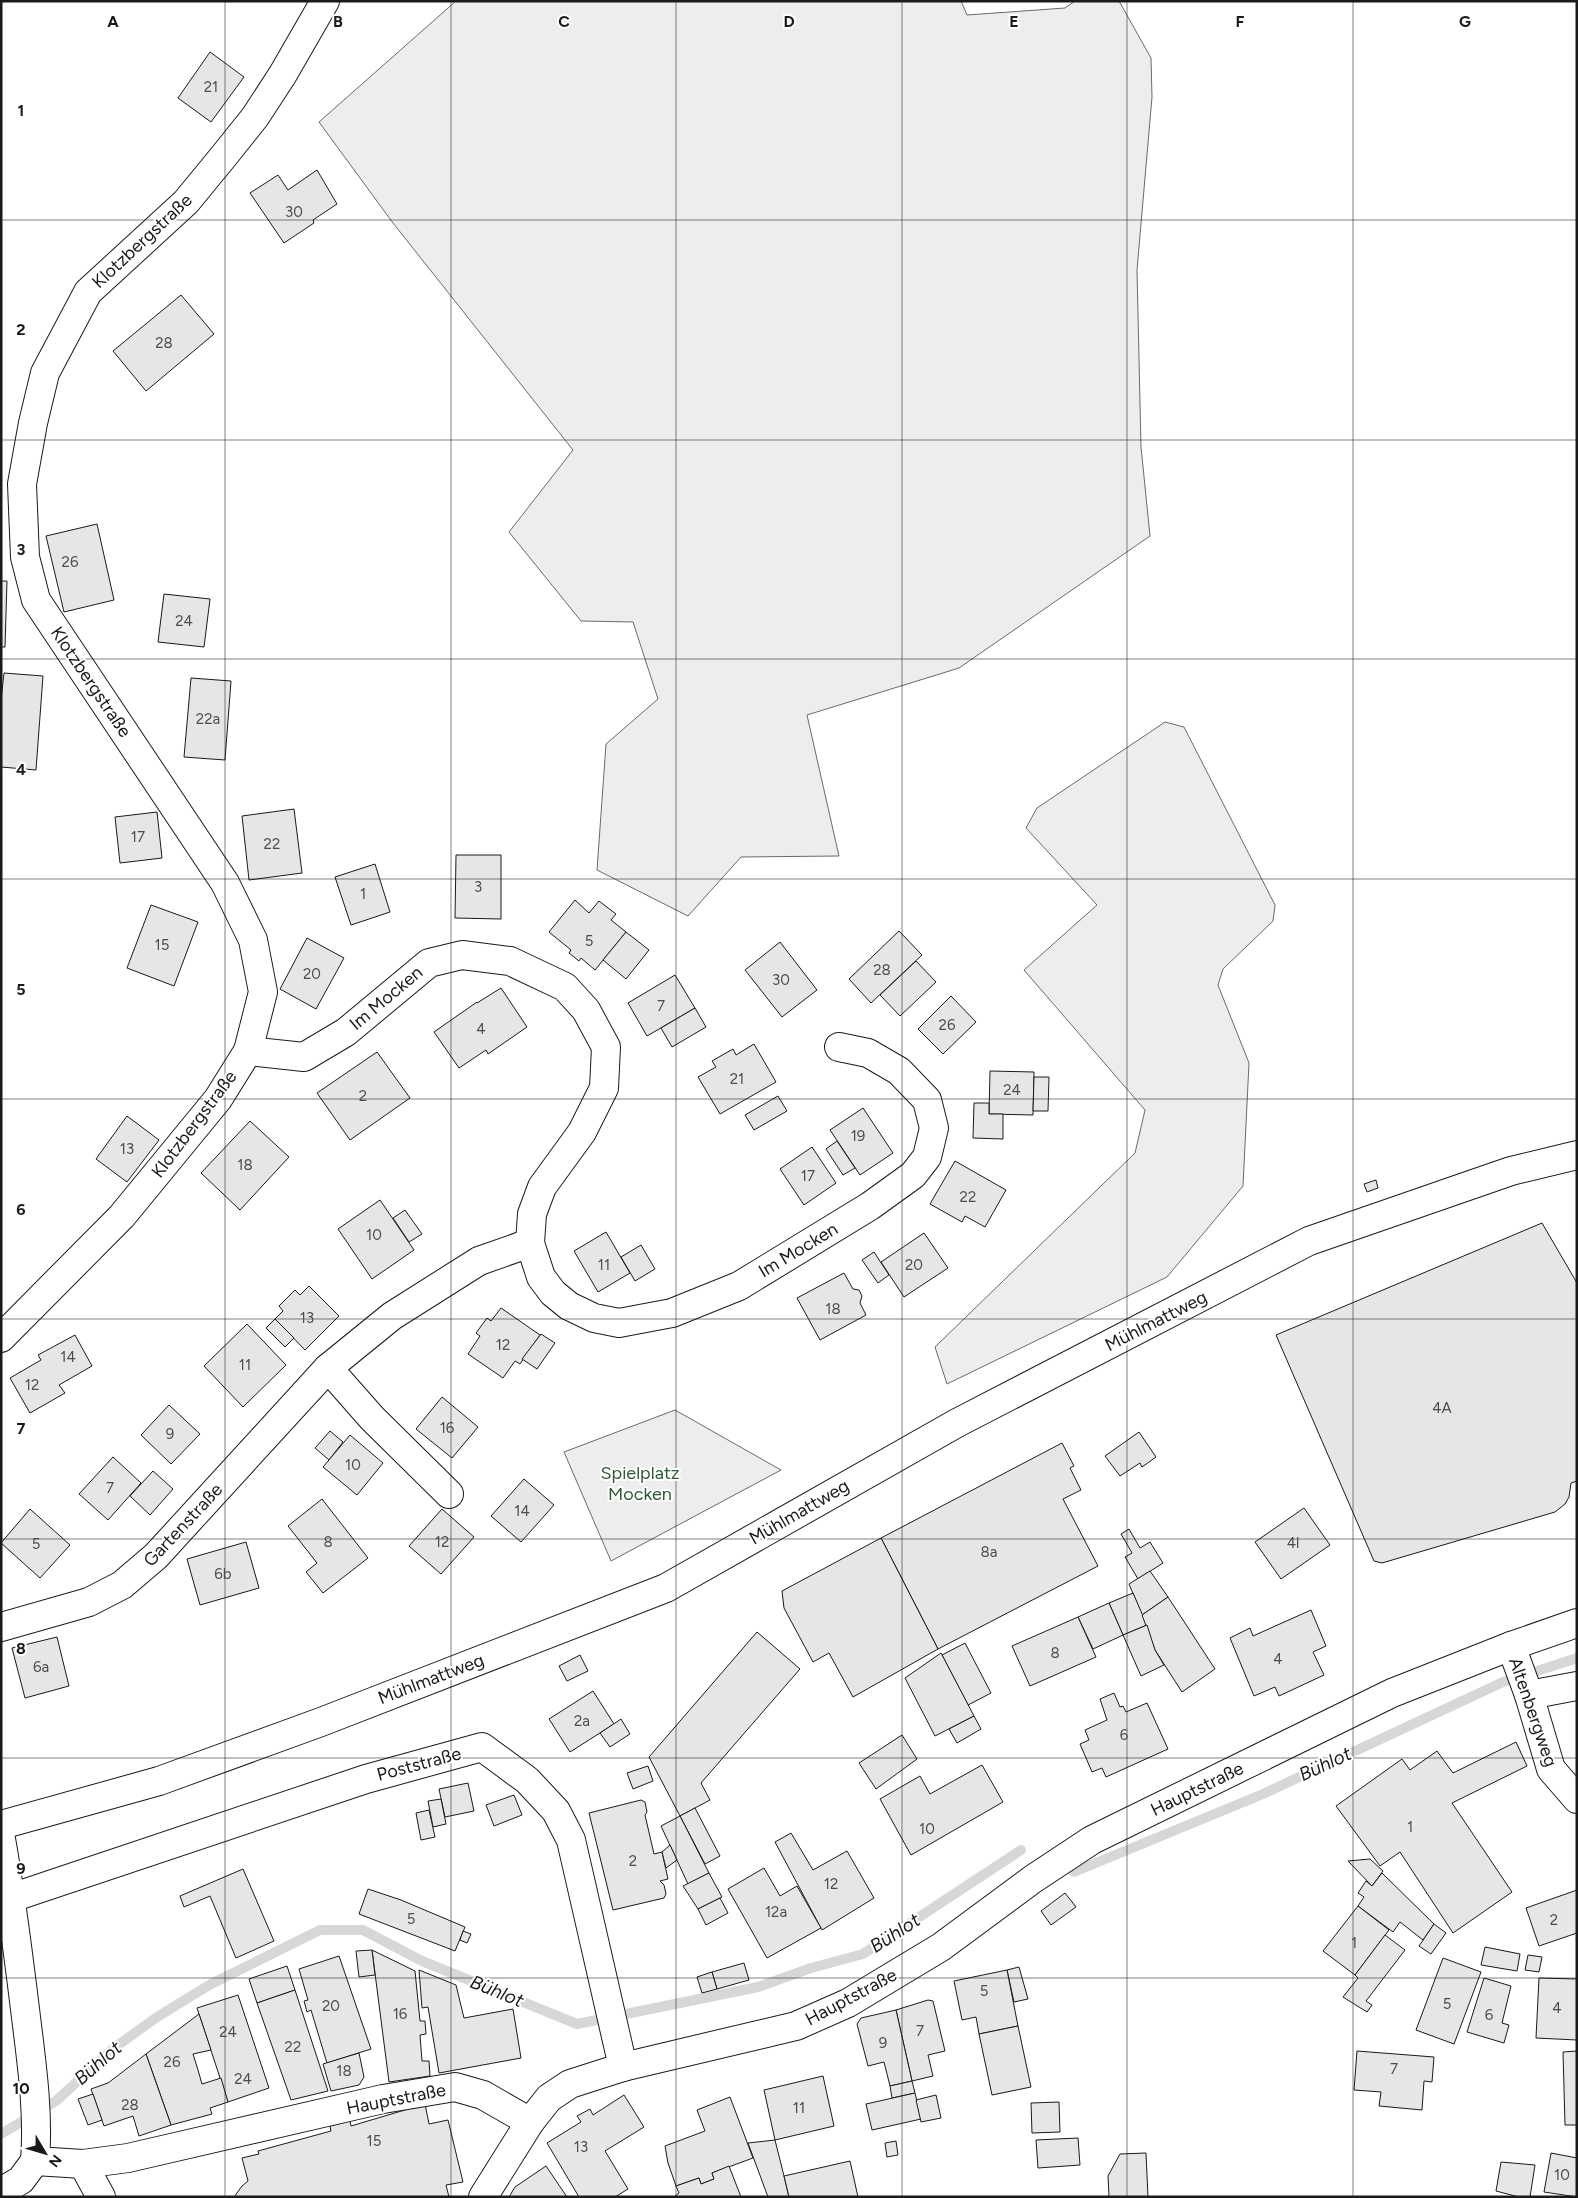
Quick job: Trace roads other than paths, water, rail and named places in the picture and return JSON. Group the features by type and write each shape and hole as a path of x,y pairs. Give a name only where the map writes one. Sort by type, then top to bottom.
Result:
{"street":[{"name":"Klotzbergstraße","path":"1,1338 122,1216 218,1099 248,1051 262,992 253,940 225,883 36,600 25,556 22,484 33,423 45,373 88,292 186,202 255,118 325,1"},
{"name":"Im Mocken","path":"248,1051 304,1056 346,1032 429,963 462,955 510,961 565,987 586,1010 606,1047 604,1088 582,1132 542,1187 532,1214 530,1243 541,1278 553,1294 569,1306 594,1318 620,1323 672,1312 739,1286 870,1206 913,1175 926,1157 934,1128 928,1100 899,1071 868,1053 839,1047"},
{"name":"Mühlmattweg","path":"1,1825 159,1781 321,1722 666,1588 957,1423 1309,1241 1511,1171 1577,1155"},
{"name":"Gartenstraße","path":"1,1627 89,1602 122,1585 156,1556 328,1368 392,1316 479,1261 530,1243"},
{"path":"328,1368 372,1418 448,1494"},
{"name":"Hauptstraße","path":"36,2148 83,2164 128,2158 383,2099 454,2087 483,2095 530,2122 549,2098 621,2055 796,2026 848,2003 941,1947 1032,1879 1092,1840 1392,1693 1514,1654 1577,1623"},
{"name":"Altenbergweg","path":"1514,1654 1529,1695 1551,1770 1577,1799"},
{"path":"1529,1695 1577,1686"},
{"name":"Poststraße","path":"11,1898 366,1779 482,1747 527,1780 556,1812 571,1840 610,2001 621,2055"},
{"path":"1,1838 11,1898 32,2067 36,2148 21,2180 1,2192"},
{"path":"483,2197 530,2122"},
{"path":"83,2164 101,2197"}],"waterway":[{"name":"Bühlot","path":"1074,1872 1263,1794 1503,1682 1577,1658"},
{"name":"Bühlot","path":"1,2134 56,2101 114,2048 157,2017 211,1984 320,1930 363,1930 422,1961 577,2024 758,1987 811,1968 863,1954 1021,1850"}],"park label":[{"name":"Spielplatz Mocken","path":"640,1484"}]}
